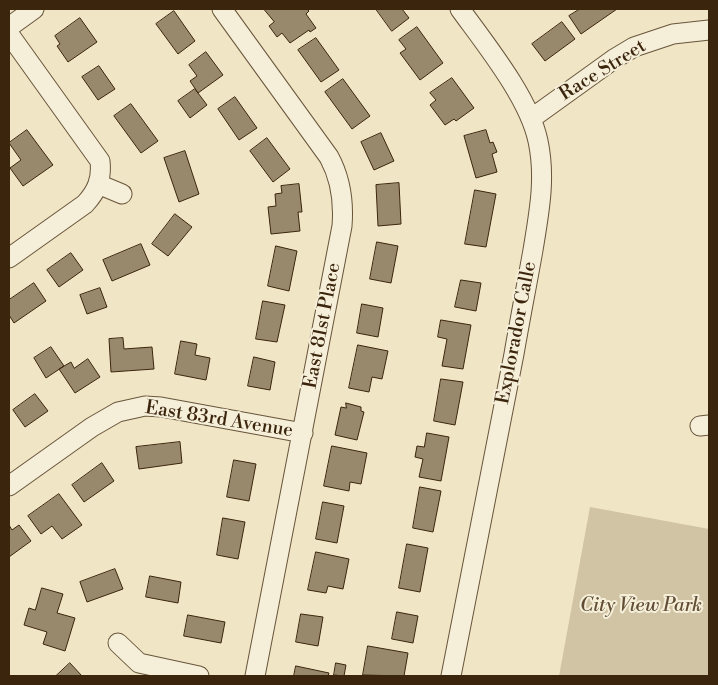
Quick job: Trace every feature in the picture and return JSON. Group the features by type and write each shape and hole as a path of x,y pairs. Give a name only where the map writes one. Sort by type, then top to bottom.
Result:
{"street":[{"path":"9,27 34,9"},
{"name":"East 81st Place","path":"222,9 329,157 335,168 342,193 342,226 303,434 254,676"},
{"name":"Explorador Calle","path":"450,676 523,305 542,195 542,161 532,118 489,49 460,9"},
{"name":"Race Street","path":"532,118 614,59 634,47 673,34 709,30"},
{"path":"9,34 100,160 101,169 95,193 85,204 9,258"},
{"path":"98,184 122,194"},
{"name":"East 83rd Avenue","path":"9,486 92,427 118,412 133,408 145,406 161,407 303,434"},
{"path":"118,643 139,663 199,676"}],"green space":[{"name":"City View Park","path":"590,507 709,529 709,676 559,676"}],"building":[{"path":"264,9 307,9 309,11 306,14 316,28 310,32 309,30 290,43 282,33 277,37 269,26 274,22"},
{"path":"376,9 402,9 409,18 392,31"},
{"path":"580,9 617,9 581,34 569,16"},
{"path":"174,11 195,41 178,54 156,24"},
{"path":"80,18 97,42 68,62 57,46 60,44 55,36"},
{"path":"562,22 575,39 545,61 532,44"},
{"path":"417,27 443,63 420,80 400,53 406,49 399,40"},
{"path":"316,38 339,70 321,82 298,50"},
{"path":"206,52 223,75 198,93 190,81 197,76 189,65"},
{"path":"99,66 115,89 98,100 82,77"},
{"path":"452,78 474,108 456,121 454,119 445,125 430,105 436,100 430,93"},
{"path":"343,79 370,116 352,129 325,92"},
{"path":"195,89 207,105 190,118 178,101"},
{"path":"235,97 257,128 239,140 218,109"},
{"path":"131,104 158,141 141,153 114,116"},
{"path":"27,130 53,165 23,186 10,168 21,160 9,143"},
{"path":"486,130 490,143 493,142 497,152 492,154 497,172 476,178 464,136"},
{"path":"381,133 394,161 374,170 361,142"},
{"path":"267,138 290,169 273,182 250,151"},
{"path":"185,151 199,194 179,202 164,158"},
{"path":"399,183 401,224 378,226 376,185"},
{"path":"299,184 302,212 298,212 300,231 271,234 268,207 276,206 275,194 282,193 281,186"},
{"path":"475,190 496,194 486,247 465,244"},
{"path":"175,214 192,227 168,256 152,244"},
{"path":"377,242 398,246 391,283 370,279"},
{"path":"141,244 150,265 112,281 103,260"},
{"path":"276,246 297,251 289,291 268,286"},
{"path":"71,253 83,270 59,287 47,270"},
{"path":"461,280 481,283 476,311 455,307"},
{"path":"34,283 46,301 14,323 9,315 9,300"},
{"path":"100,288 107,307 87,314 80,295"},
{"path":"263,301 285,305 277,342 256,339"},
{"path":"362,304 383,308 378,337 357,333"},
{"path":"441,320 471,325 463,369 442,366 447,339 438,337"},
{"path":"123,338 124,349 152,347 154,369 111,372 109,339"},
{"path":"181,341 197,344 195,355 210,358 206,380 175,374"},
{"path":"358,345 388,351 382,379 372,377 369,392 349,388"},
{"path":"51,347 64,366 46,378 34,358"},
{"path":"254,357 275,362 270,390 248,386"},
{"path":"88,359 100,377 75,393 59,369 71,362 74,368"},
{"path":"441,379 463,382 455,425 434,421"},
{"path":"35,394 48,411 25,427 13,410"},
{"path":"346,403 361,407 361,411 364,412 357,440 335,435 341,407 346,408"},
{"path":"427,433 449,437 441,481 419,477 423,459 415,457 417,446 424,447"},
{"path":"180,442 182,463 139,469 136,447"},
{"path":"332,446 367,453 361,484 350,482 349,491 324,486"},
{"path":"234,460 256,464 249,501 227,497"},
{"path":"102,463 114,481 84,502 72,485"},
{"path":"420,487 441,491 433,532 413,528"},
{"path":"59,494 82,525 62,539 52,526 41,534 28,516"},
{"path":"323,502 344,506 337,543 316,539"},
{"path":"223,518 245,522 238,559 217,555"},
{"path":"9,525 12,530 19,525 31,541 9,557"},
{"path":"407,544 428,548 420,592 399,588"},
{"path":"316,552 349,559 343,589 328,586 326,593 308,590"},
{"path":"115,569 123,589 87,602 80,582"},
{"path":"150,576 181,582 178,603 146,597"},
{"path":"42,588 63,594 57,613 75,618 65,651 43,644 47,632 24,625 29,608 35,610"},
{"path":"397,612 418,616 413,643 392,639"},
{"path":"301,614 323,617 318,646 296,642"},
{"path":"188,615 225,622 221,643 184,636"},
{"path":"368,646 408,653 404,676 363,675"},
{"path":"70,663 82,676 56,676"},
{"path":"336,663 346,665 344,676 334,675"},
{"path":"296,666 329,673 328,676 294,676"}]}
